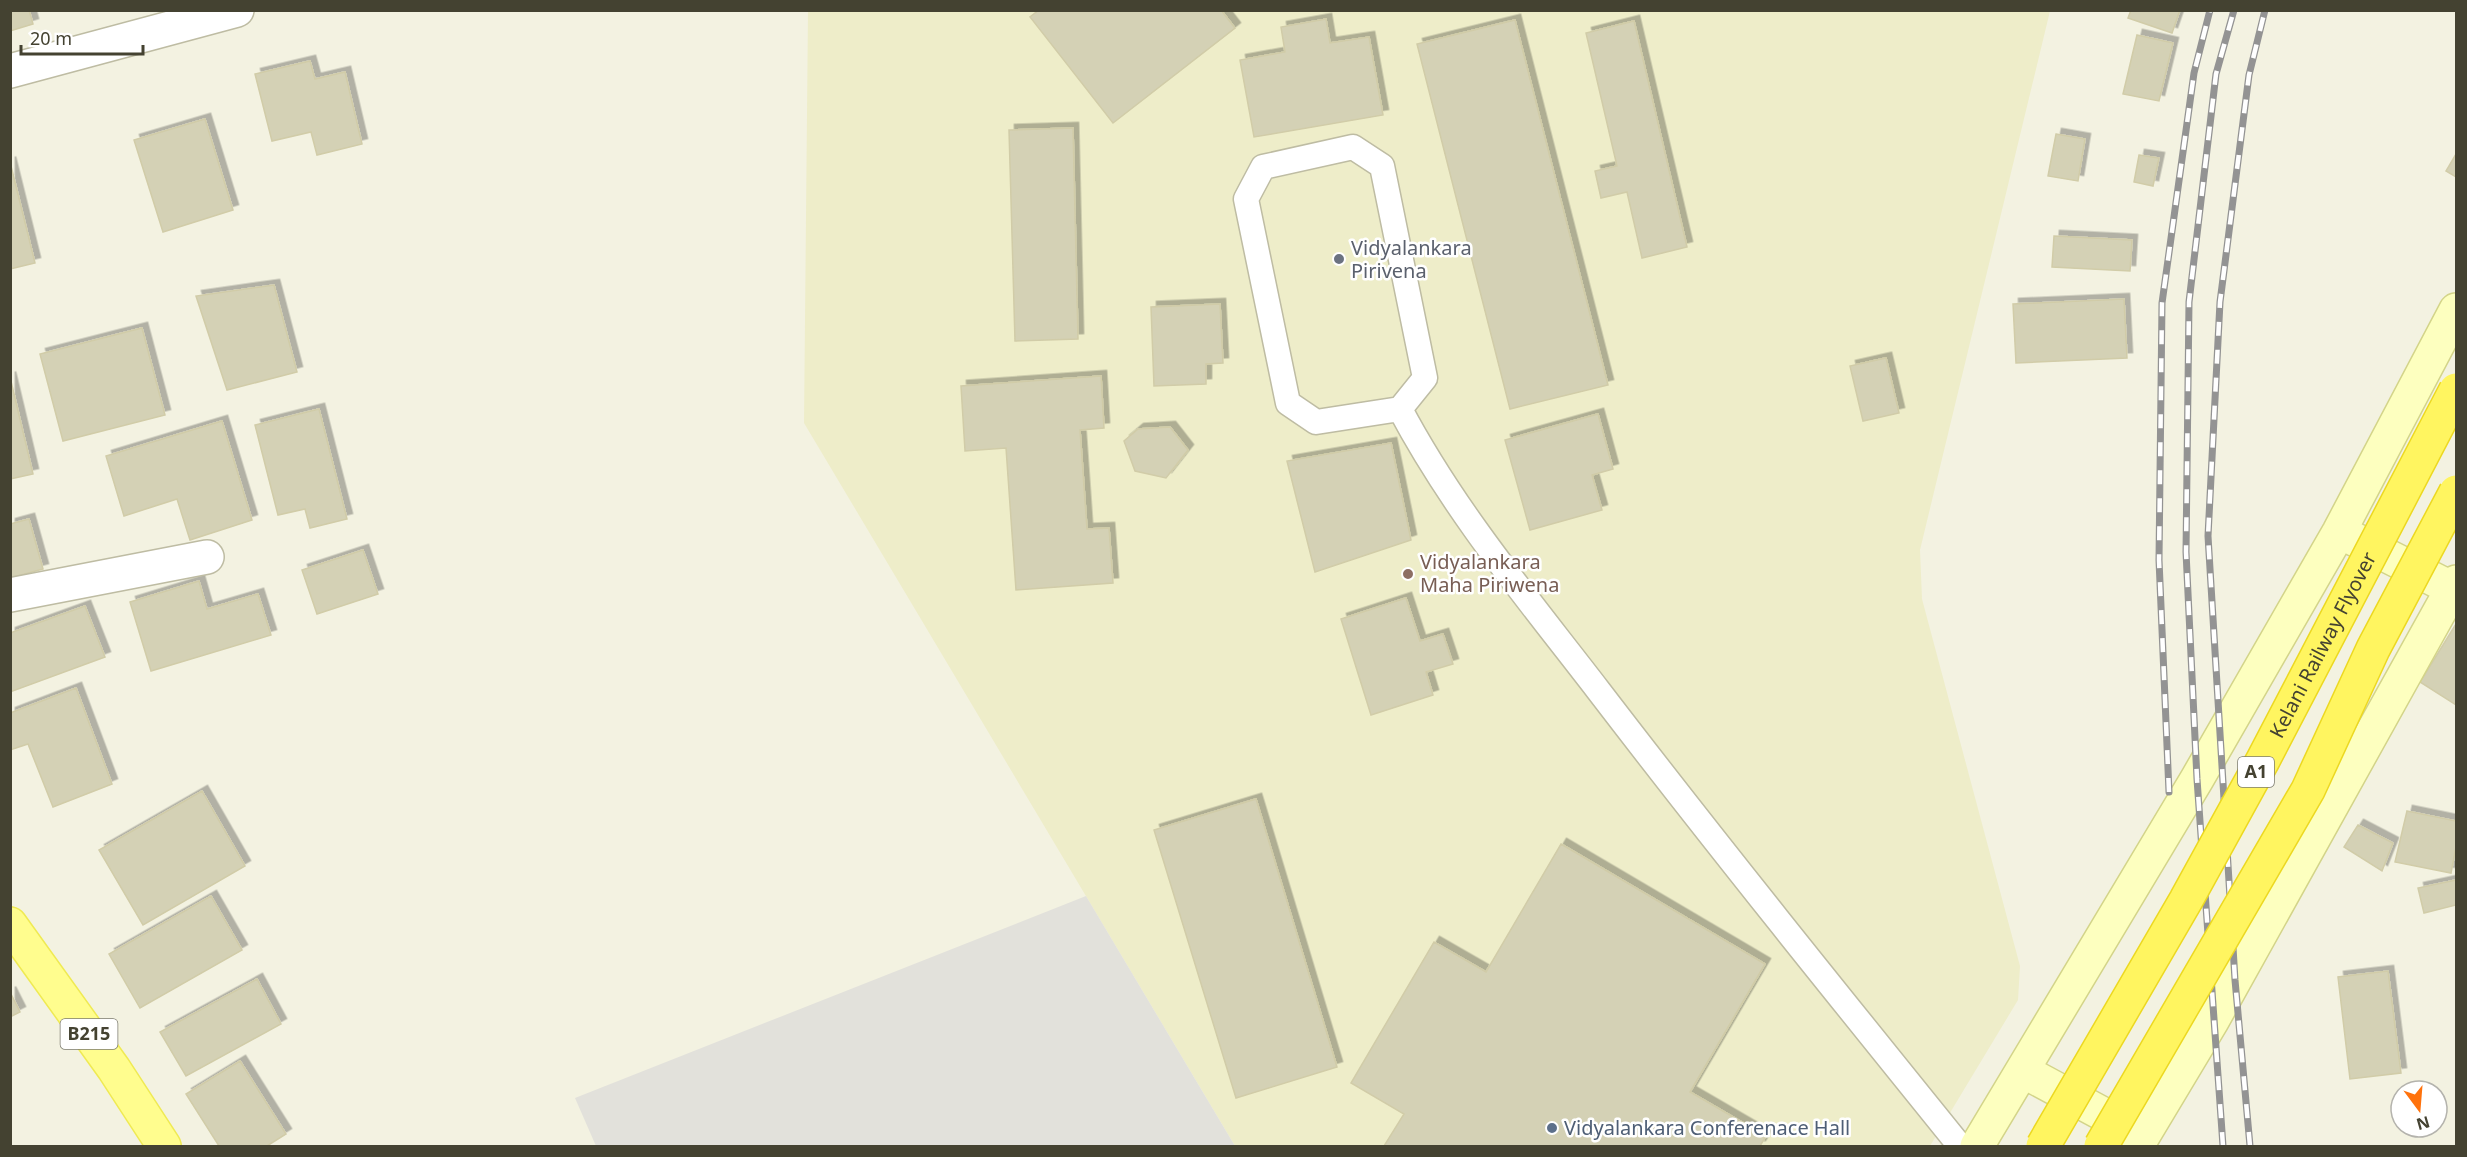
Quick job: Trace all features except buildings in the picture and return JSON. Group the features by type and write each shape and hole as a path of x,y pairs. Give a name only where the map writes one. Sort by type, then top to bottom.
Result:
{"highway":[{"name":"Kelani Railway Flyover","path":"2043,1146 2186,900 2457,390"},
{"path":"2102,1146 2308,790 2373,649 2457,492"}],"main road":[{"name":"B215","path":"10,924 114,1069 164,1146"}],"street":[{"path":"10,72 237,10"},
{"path":"1977,1146 2202,769 2339,531 2457,310"},
{"path":"2023,1071 2140,1141 2212,1021 2455,586 2339,531"},
{"path":"10,595 207,557"}],"lane":[{"path":"1353,147 1383,166 1425,378 1400,409 1316,422 1288,404 1246,199 1263,167 1353,147"},
{"path":"1400,409 1466,518 1501,565 1682,799 1960,1146"}],"shaded area":[{"name":"Vidyalankara Maha Piriwena","path":"808,11 2050,11 1920,550 1922,599 2020,966 2018,1000 1930,1146 1235,1146 804,423"},
{"path":"1086,896 1235,1146 596,1146 575,1098"}],"railway":[{"path":"2169,792 2159,560 2162,303 2194,73 2210,10"},
{"path":"2223,1146 2197,779 2186,552 2189,302 2216,74 2234,10"},
{"path":"2250,1146 2235,980 2208,536 2220,302 2249,75 2265,10"}],"place":[{"name":"Vidyalankara Pirivena","path":"1339,259"},
{"name":"Vidyalankara Maha Piriwena","path":"1408,574"},
{"name":"Vidyalankara Conferenace Hall","path":"1552,1128"}]}
